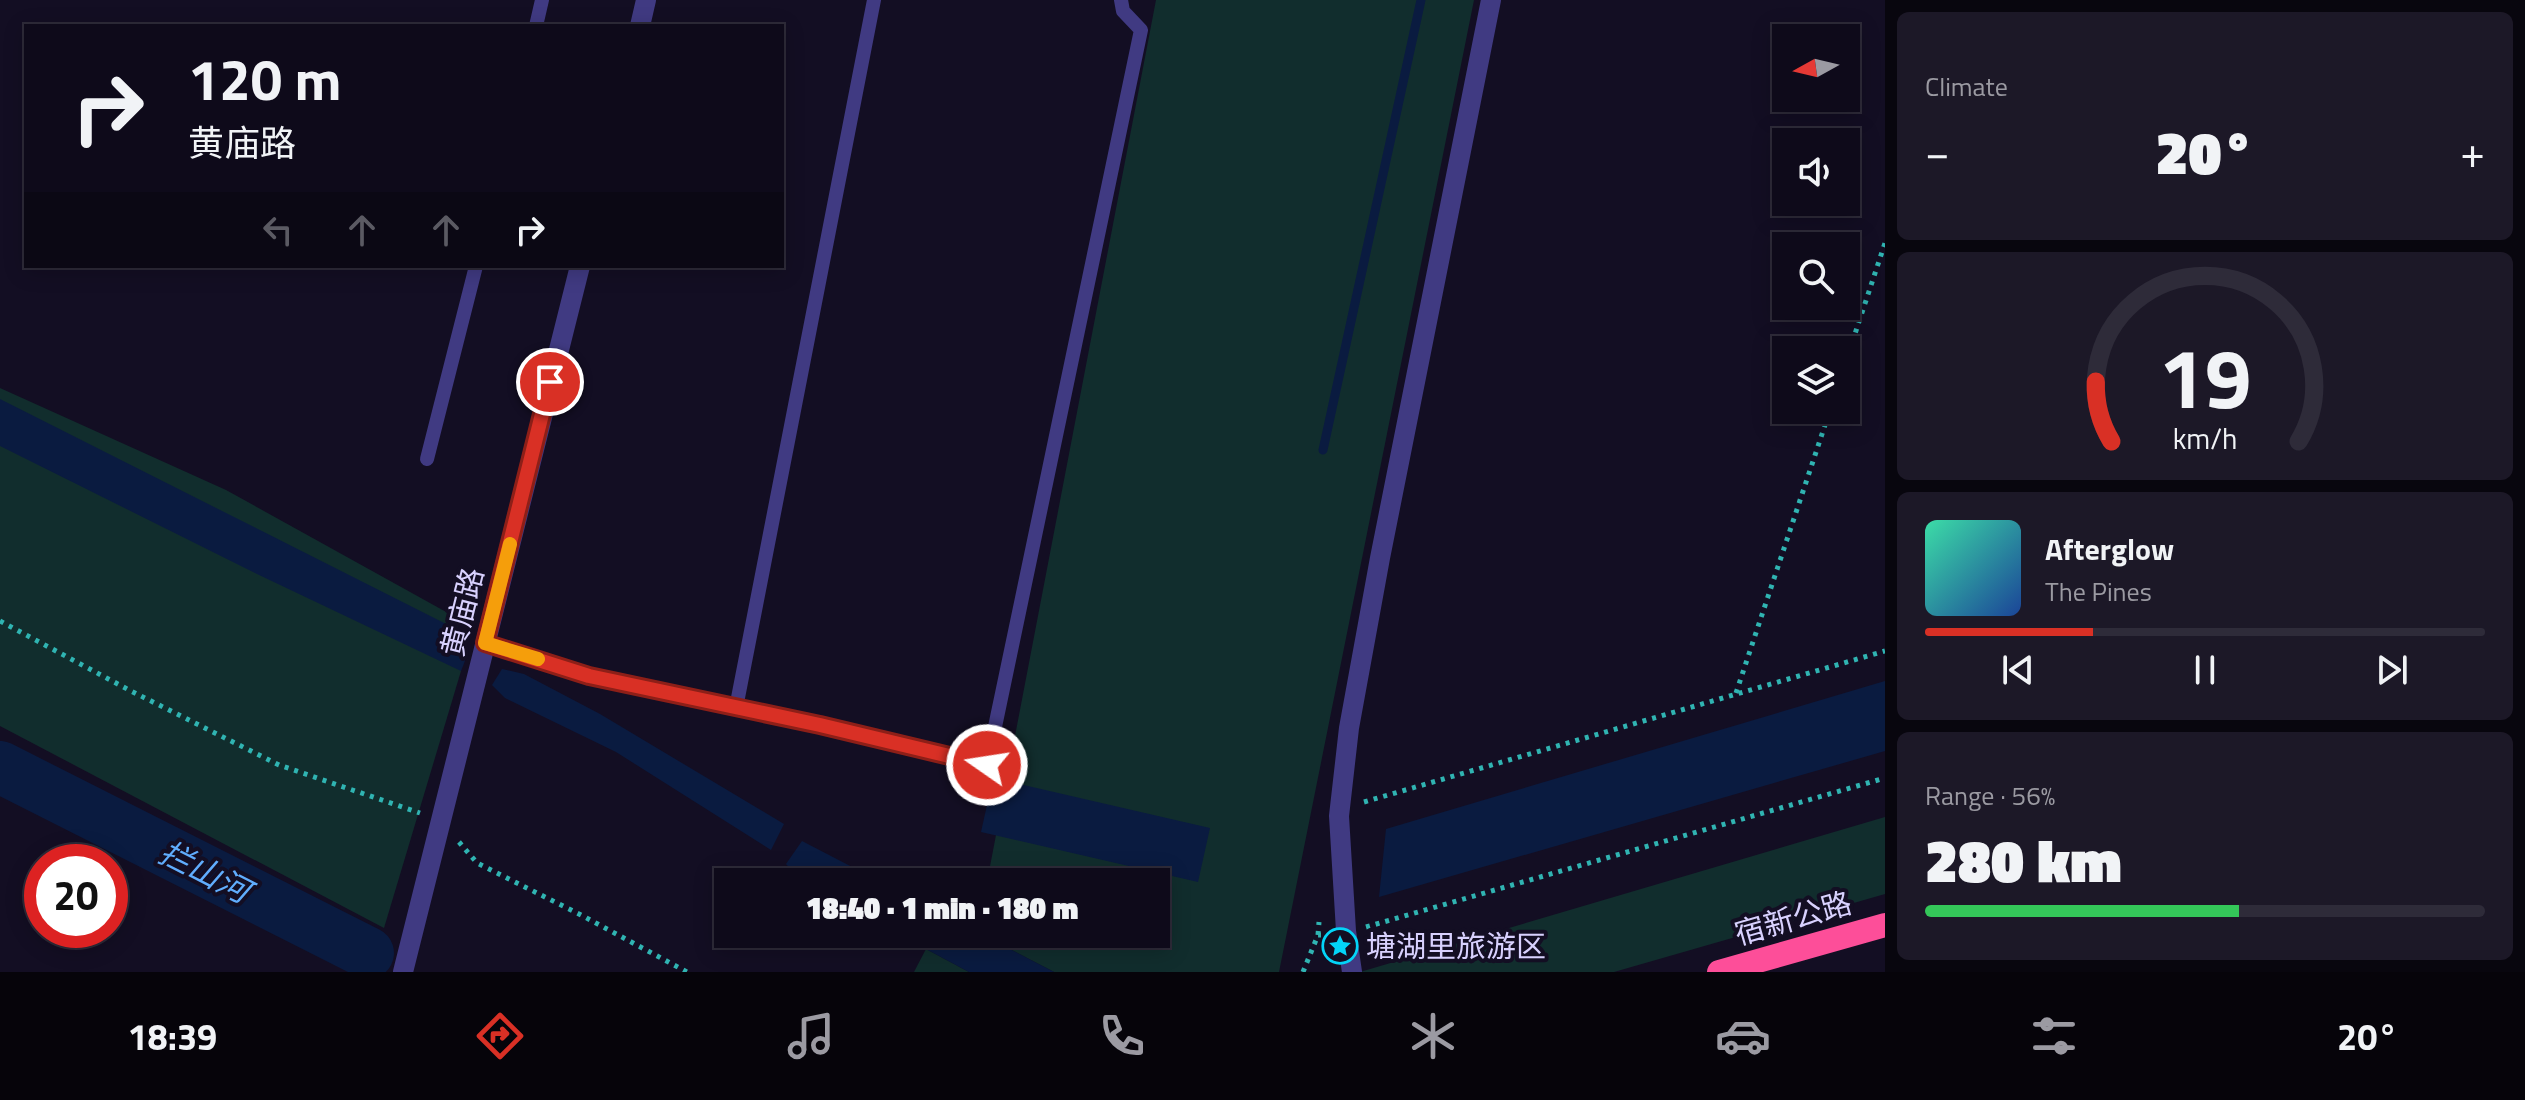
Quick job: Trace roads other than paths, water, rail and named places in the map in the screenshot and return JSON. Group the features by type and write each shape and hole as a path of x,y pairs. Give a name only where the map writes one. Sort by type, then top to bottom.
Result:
{"highway":[{"name":"宿新公路","path":"1719,972 1885,925"}],"street":[{"path":"640,24 646,0"},
{"path":"1352,972 1346,931 1339,816 1349,728 1491,0"},
{"name":"黄庙路","path":"403,972 579,268"}],"lane":[{"path":"536,24 542,0"},
{"path":"736,708 874,0"},
{"path":"485,643 589,676 987,765 1141,30 1123,11 1121,0"},
{"path":"427,459 475,268"}],"water":[{"path":"0,399 458,630 467,650 461,671 0,446"},
{"path":"502,669 524,674 600,714 784,824 771,850 616,752 505,698 492,685"},
{"path":"1885,681 1885,751 1379,897 1386,829"},
{"path":"993,778 1210,828 1198,882 1170,876 1170,868 1137,868 981,832"},
{"path":"802,841 854,868 790,868 786,864"},
{"path":"924,948 1008,948 1054,972 969,972"}],"waterway":[{"path":"1323,450 1421,0"},
{"name":"拦山河","path":"0,767 368,953"}],"place":[{"name":"塘湖里旅游区","path":"1340,946"}]}
